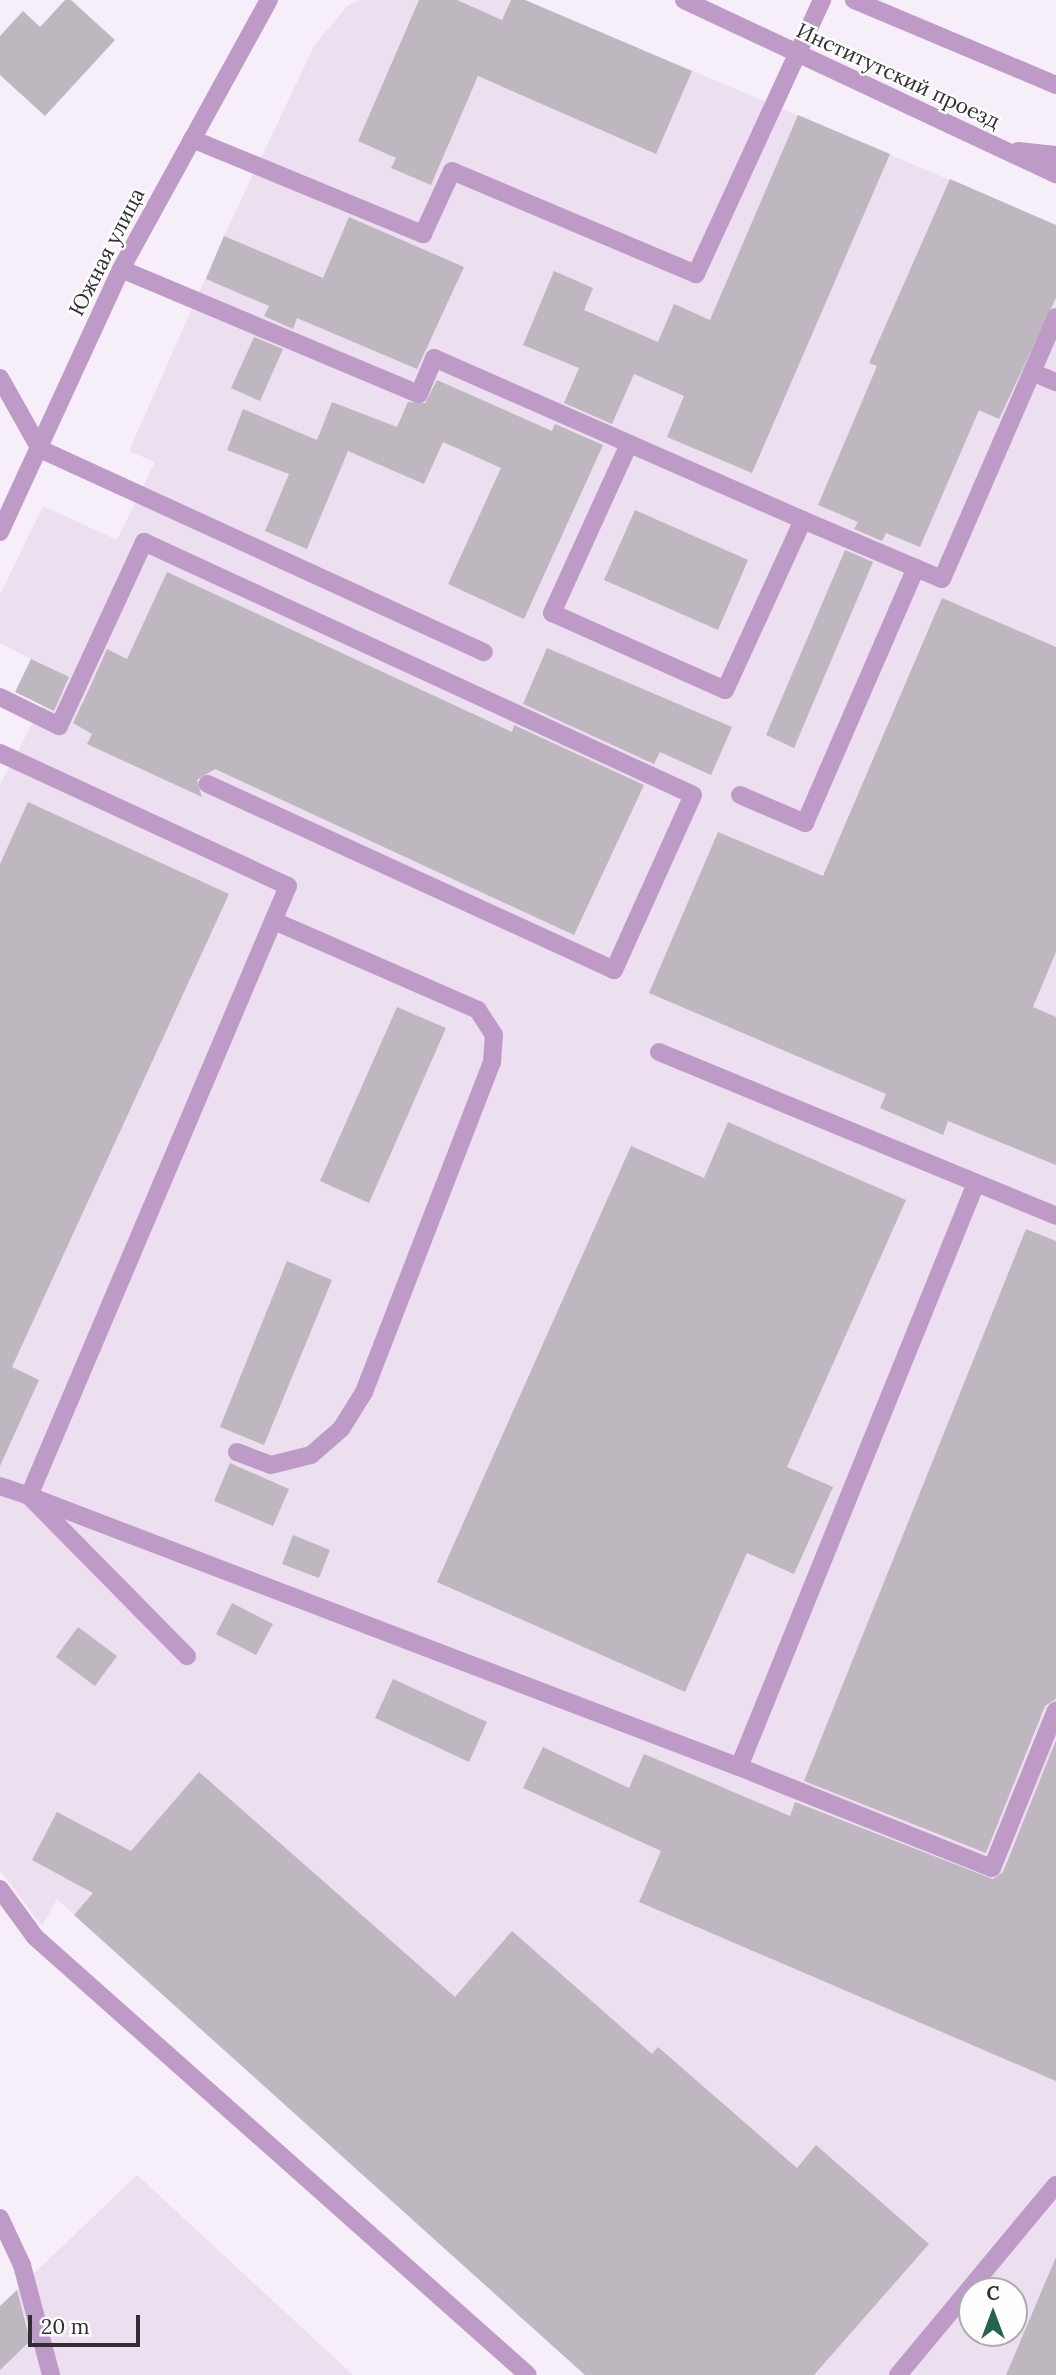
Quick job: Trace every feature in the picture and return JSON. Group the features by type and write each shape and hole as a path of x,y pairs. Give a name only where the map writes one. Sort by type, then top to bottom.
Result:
{"street":[{"name":"Южная улица","path":"0,532 121,269 269,0"},
{"name":"Институтский проезд","path":"684,0 1056,174"},
{"path":"192,139 423,234 452,171 696,274 822,0"},
{"path":"854,0 1056,85"},
{"path":"1001,149 1056,155"},
{"path":"121,269 419,394 434,358 942,579 1056,317"},
{"path":"1032,372 1056,382"},
{"path":"0,378 40,450 484,652"},
{"path":"629,444 552,613 725,690 803,520"},
{"path":"0,697 59,726 144,542 693,795 614,970 208,784"},
{"path":"740,795 805,823 916,568"},
{"path":"0,753 288,886 29,1496"},
{"path":"237,1452 271,1465 311,1455 341,1429 364,1392 492,1062 494,1035 478,1010 274,921"},
{"path":"659,1052 1056,1216"},
{"path":"739,1767 976,1184"},
{"path":"0,1486 739,1767 992,1868 1056,1710"},
{"path":"29,1496 187,1656"},
{"path":"0,1889 35,1937 528,2375"},
{"path":"898,2375 1056,2185"},
{"path":"0,2218 22,2265 51,2375"}],"shaded area":[{"path":"362,0 525,0 1056,225 1056,2375 585,2375 57,1899 42,1926 0,1870 0,785 42,705 31,659 0,643 0,595 43,506 117,540 155,462 129,451 224,236 314,46 348,5"},
{"path":"137,2175 353,2375 0,2375 0,2306"}],"building":[{"path":"65,0 71,0 115,40 45,116 0,75 0,36 23,11 40,27"},
{"path":"419,0 457,0 502,20 511,0 525,0 692,71 656,154 478,76 431,185 391,168 396,158 358,141"},
{"path":"798,115 890,154 752,473 667,437 684,396 634,374 612,424 564,403 579,368 523,345 554,271 593,288 584,310 658,342 674,304 710,320"},
{"path":"950,179 1056,225 1056,298 999,419 979,410 920,547 886,533 882,541 854,529 858,522 818,505 877,366 869,363"},
{"path":"349,217 464,267 417,369 297,318 293,329 264,316 269,306 206,279 224,236 323,278"},
{"path":"254,337 283,349 260,401 231,388"},
{"path":"437,380 552,431 555,424 603,445 524,619 448,584 501,468 443,442 424,484 348,451 307,549 265,531 289,474 227,450 243,409 317,440 332,402 397,427 408,402 425,403"},
{"path":"635,510 748,560 718,630 604,580"},
{"path":"845,550 873,562 794,748 766,735"},
{"path":"167,572 512,732 514,725 644,785 574,935 215,769 197,780 202,797 87,744 92,734 73,723 107,649 127,659"},
{"path":"942,598 1056,647 1056,952 1033,1007 1056,1017 1056,1165 948,1121 943,1135 880,1108 886,1094 649,993 718,832 823,876"},
{"path":"547,648 732,727 711,775 660,752 654,764 523,704"},
{"path":"31,659 69,677 54,711 15,692"},
{"path":"28,802 229,894 12,1367 39,1380 0,1466 0,864"},
{"path":"397,1007 446,1028 369,1203 320,1181"},
{"path":"728,1122 906,1200 787,1467 833,1487 794,1574 747,1553 685,1692 437,1582 631,1146 704,1178"},
{"path":"1026,1229 1056,1241 1056,1699 1045,1706 986,1853 804,1781"},
{"path":"287,1261 332,1280 264,1445 220,1427"},
{"path":"230,1463 289,1489 273,1526 214,1501"},
{"path":"293,1535 330,1550 319,1578 282,1564"},
{"path":"232,1603 273,1624 256,1655 216,1634"},
{"path":"78,1627 117,1656 95,1686 56,1657"},
{"path":"393,1679 487,1722 469,1762 375,1718"},
{"path":"1056,1740 1056,2081 639,1902 661,1851 523,1788 543,1747 629,1788 644,1754 790,1816 795,1802 993,1879 1003,1872"},
{"path":"199,1772 455,1997 512,1931 652,2054 658,2047 797,2168 816,2145 929,2244 814,2375 585,2375 74,1915 93,1893 32,1860 57,1812 131,1851"},
{"path":"1056,2257 1056,2375 1006,2375 1018,2347 1028,2347 1028,2323"},
{"path":"17,2290 30,2341 0,2370 0,2306"}]}
